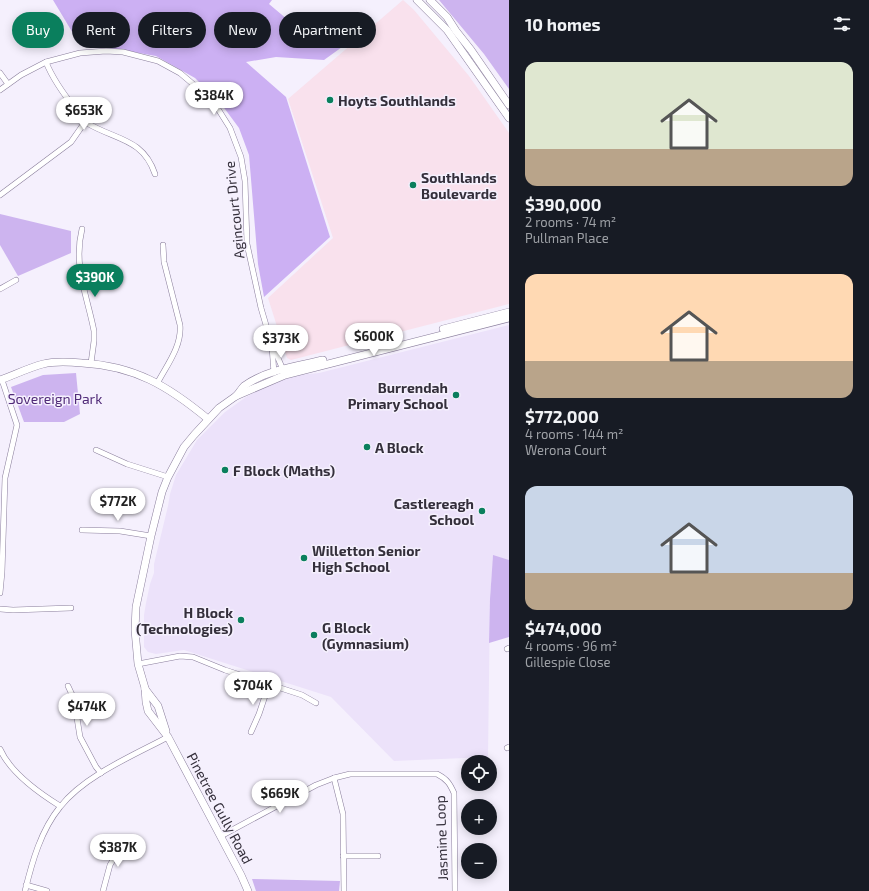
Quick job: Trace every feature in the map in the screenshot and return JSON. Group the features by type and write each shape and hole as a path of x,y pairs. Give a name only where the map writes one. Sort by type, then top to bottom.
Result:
{"main road":[{"path":"417,0 447,30 509,118"},
{"path":"430,0 447,16 509,105"},
{"name":"Pinetree Gully Road","path":"248,891 221,836 168,737 148,711 145,688 138,664 135,643 136,607 151,536 162,492 168,477 184,447 219,408 236,396 275,375 509,312"},
{"name":"Pinetree Gully Road","path":"284,372 509,318"},
{"path":"1,380 44,364 69,362 91,363 120,368 158,382 185,400 208,419"},
{"name":"Pinetree Gully Road","path":"145,688 158,706 168,737"}],"street":[{"name":"Agincourt Drive","path":"0,90 21,75 46,62 80,53 106,51 123,52 158,61 180,73 212,101 219,109 230,128 241,157 245,181 247,244 261,308 271,342 284,372"},
{"path":"46,62 54,80 85,122 139,148 149,160 155,174"},
{"path":"0,73 8,84"},
{"path":"0,195 71,142 85,122"},
{"path":"82,229 79,241 78,262 94,331 91,363"},
{"path":"158,382 181,334 164,262 163,245"},
{"path":"0,289 16,280"},
{"name":"Agincourt Drive","path":"271,342 275,375"},
{"path":"0,593 5,478 17,425 1,380"},
{"path":"96,450 127,464 168,477"},
{"path":"82,530 120,531 151,536"},
{"path":"0,609 71,608"},
{"path":"138,664 180,656 193,658 302,696 316,703"},
{"path":"252,732 269,684"},
{"path":"68,686 74,699 80,738 96,767 101,773"},
{"path":"47,891 26,888 43,837 60,806 78,789 101,773 168,737"},
{"path":"0,749 10,766 22,778 60,806"},
{"name":"Jasmine Loop","path":"221,836 316,785 334,778 350,774 437,774 445,778 450,784 454,793 455,891"},
{"path":"334,778 343,814 344,891"},
{"path":"103,891 110,865 119,850 130,841"},
{"path":"343,856 378,856"}],"shaded area":[{"path":"53,0 272,0 269,4 279,12 279,48 341,48 324,60 276,57 246,62 286,97 330,237 264,297 258,264 249,155 239,128 222,105 195,78 156,56 105,48 130,48 130,12 72,12 72,32 64,18 64,12 60,12"},
{"name":"Southlands Boulevarde","path":"403,0 414,10 469,76 509,133 509,304 291,360 287,358 268,298 333,238 288,99 347,48 376,48 376,23"},
{"name":"Willetton Senior High School","path":"509,325 509,560 493,556 490,599 488,755 461,755 461,758 394,761 331,697 184,650 156,654 148,652 144,647 144,615 146,603 154,573 154,564 170,494 176,475 197,440 225,412 246,397 285,379 298,375 319,373"}],"green space":[{"path":"439,0 509,0 509,89 484,54"},
{"path":"0,214 71,231 71,253 18,276 0,245"},
{"name":"Sovereign Park","path":"76,373 80,414 64,422 24,422 11,387 43,375"},
{"path":"493,555 509,560 509,637 489,643 490,599"},
{"path":"252,879 340,881 339,891 256,891"}],"place":[{"name":"Hoyts Southlands","path":"330,100"},
{"name":"Southlands Boulevarde","path":"413,185"},
{"name":"Burrendah Primary School","path":"456,395"},
{"name":"A Block","path":"367,447"},
{"name":"F Block (Maths)","path":"225,470"},
{"name":"Castlereagh School","path":"482,511"},
{"name":"Willetton Senior High School","path":"304,558"},
{"name":"H Block (Technologies)","path":"241,620"},
{"name":"G Block (Gymnasium)","path":"314,635"}]}
